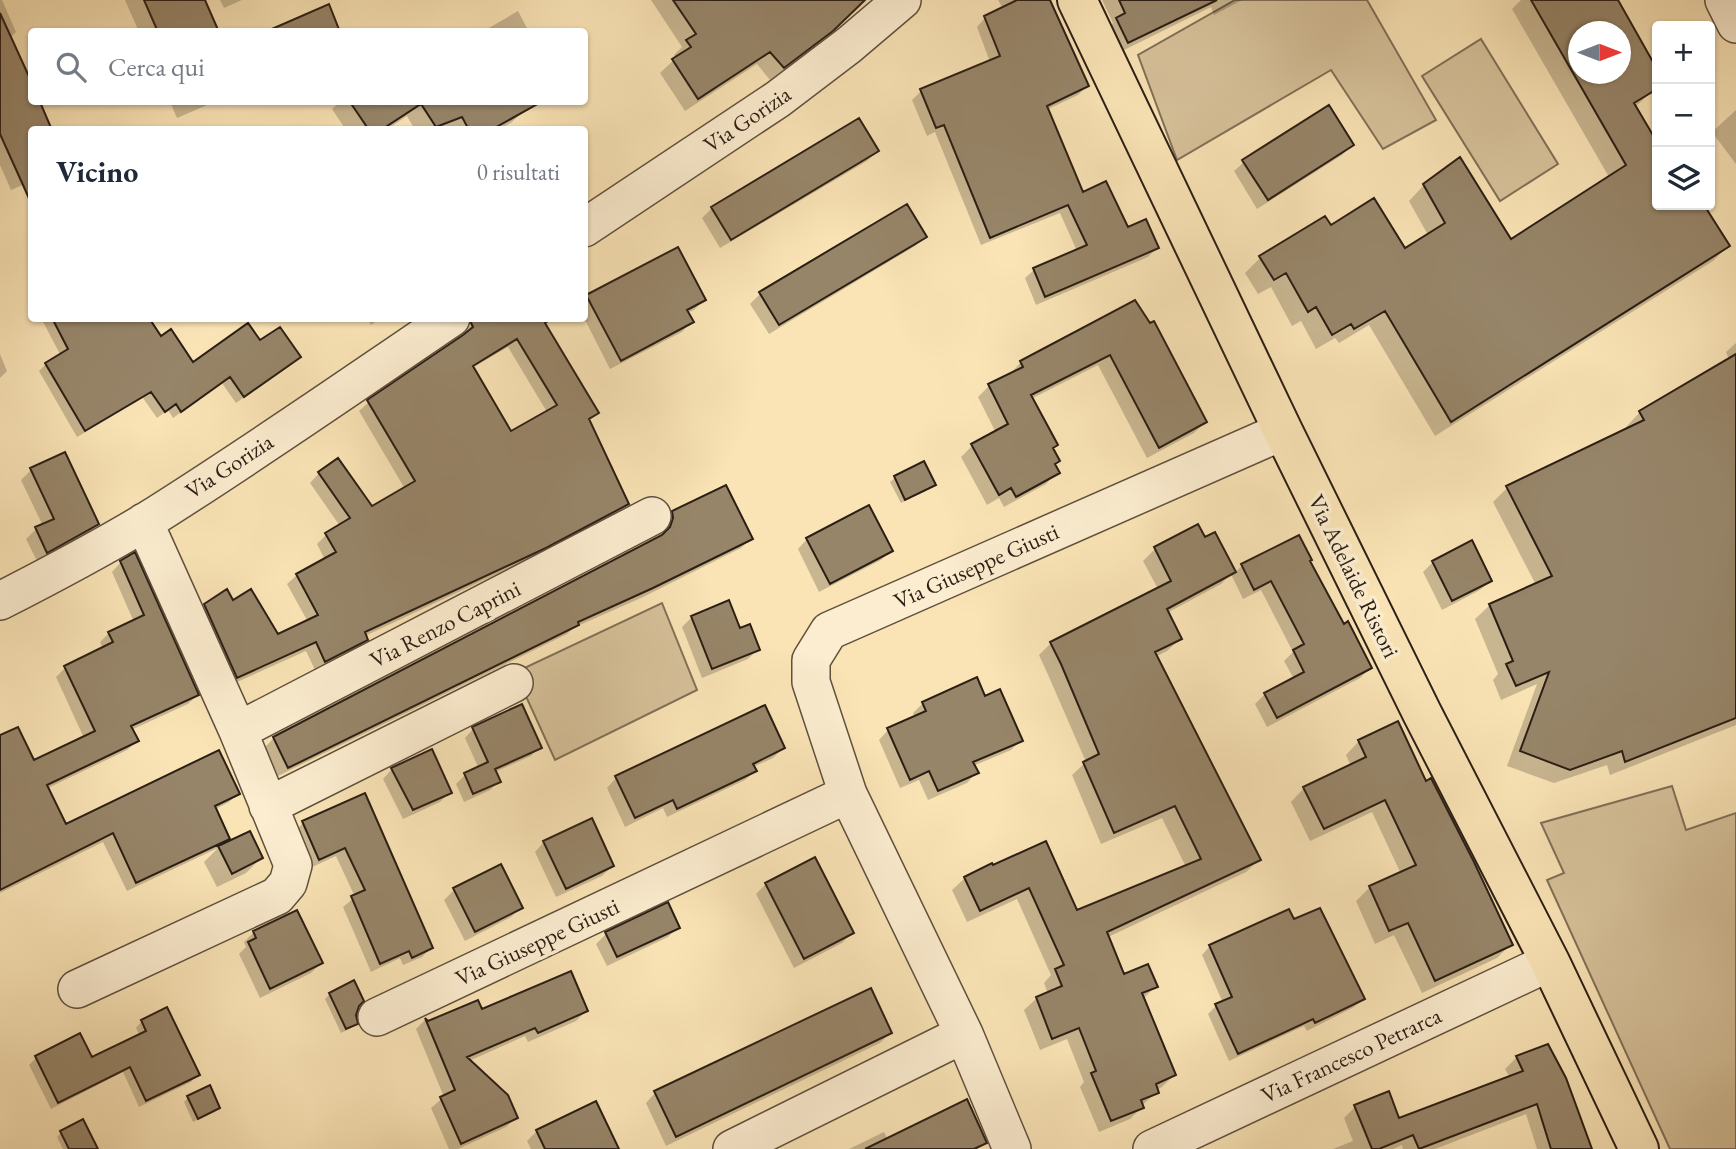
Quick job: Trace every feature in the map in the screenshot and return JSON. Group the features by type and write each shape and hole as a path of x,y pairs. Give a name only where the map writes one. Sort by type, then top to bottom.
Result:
{"main road":[{"name":"Via Adelaide Ristori","path":"1077,0 1283,431 1422,713 1550,962 1638,1148"}],"street":[{"name":"Via Gorizia","path":"588,225 778,99 902,0"},
{"path":"1724,0 1736,24"},
{"name":"Via Gorizia","path":"0,601 144,522 444,322"},
{"name":"Via Giuseppe Giusti","path":"1012,1149 964,1034 848,794 811,682 811,660 829,631 1283,431"},
{"name":"Via Renzo Caprini","path":"238,731 652,516"},
{"path":"78,989 277,896 288,883 293,865 238,731 144,522"},
{"path":"268,806 514,683"},
{"name":"Via Giuseppe Giusti","path":"377,1017 848,794"},
{"name":"Via Francesco Petrarca","path":"1152,1149 1550,962"},
{"path":"732,1149 964,1034"}],"shaded area":[{"path":"1235,0 1367,0 1436,120 1383,149 1331,70 1177,160 1138,55"},
{"path":"1481,39 1558,164 1500,201 1422,76"},
{"path":"662,603 697,690 555,760 524,692 518,671"},
{"path":"1672,786 1686,830 1736,813 1736,1149 1670,1149 1547,880 1564,873 1541,823"}],"building":[{"path":"144,0 205,0 217,28 156,28"},
{"path":"673,0 865,0 833,31 784,68 770,52 698,99 672,59 691,47 686,40 696,34"},
{"path":"1017,0 1050,0 1089,86 1047,106 1083,192 1106,181 1128,227 1146,219 1159,248 1045,297 1033,268 1087,245 1068,205 990,238 944,125 936,128 920,89 1000,56 984,16"},
{"path":"1119,0 1217,0 1128,43 1116,18 1125,13"},
{"path":"1531,0 1618,0 1630,21 1568,21 1568,64"},
{"path":"329,4 338,28 274,28"},
{"path":"0,13 28,74 28,105 41,105 50,126 28,126 28,196 0,134"},
{"path":"1631,23 1652,60 1652,92 1634,103 1652,134 1652,210 1707,210 1730,246 1451,422 1385,311 1354,329 1351,324 1332,335 1316,307 1308,312 1286,273 1274,280 1259,256 1325,216 1331,225 1374,198 1405,248 1445,223 1423,184 1460,157 1511,239 1626,165 1579,84 1631,84"},
{"path":"352,105 419,105 387,126 366,126"},
{"path":"422,105 536,105 498,126 467,126 462,117 435,126"},
{"path":"1329,105 1354,145 1268,200 1242,160"},
{"path":"859,118 879,151 731,240 711,207"},
{"path":"907,204 927,237 779,325 759,292"},
{"path":"678,247 706,300 687,310 694,322 621,361 588,299 588,294"},
{"path":"1135,300 1150,323 1154,321 1207,422 1159,448 1110,355 1031,395 1058,445 1053,448 1060,461 1055,464 1060,473 1016,497 1011,488 999,495 971,444 1008,424 988,384 1023,367 1020,361"},
{"path":"54,322 152,322 161,336 171,329 193,362 248,323 260,340 280,327 301,357 244,397 230,377 181,412 176,404 165,412 151,392 85,431 45,363 68,349"},
{"path":"471,322 546,322 599,413 589,419 629,504 546,548 365,632 368,640 325,662 316,642 237,678 204,604 227,589 233,600 251,589 278,634 318,615 296,574 336,552 325,533 350,518 318,472 338,458 372,506 415,481 367,400 473,327","holes":["517,339 557,405 511,431 473,366"]},
{"path":"1736,354 1736,718 1625,762 1622,751 1570,770 1520,751 1549,672 1516,686 1506,664 1513,661 1489,604 1552,576 1506,486 1644,420 1639,411"},
{"path":"65,452 99,524 47,553 35,527 54,519 30,468"},
{"path":"924,461 936,485 905,500 894,476"},
{"path":"726,485 753,539 578,622 579,625 288,768 273,737 662,535 670,527 672,511"},
{"path":"869,505 893,551 830,584 806,538"},
{"path":"1198,524 1205,537 1215,532 1236,572 1167,609 1182,639 1155,652 1261,860 1107,932 1124,974 1148,964 1158,987 1142,993 1176,1075 1156,1084 1159,1093 1141,1100 1144,1108 1111,1121 1091,1073 1096,1071 1079,1028 1052,1039 1036,997 1062,986 1055,969 1064,965 1029,888 980,911 964,877 1046,841 1077,910 1201,859 1175,806 1114,833 1083,762 1099,754 1050,642 1171,581 1154,547"},
{"path":"1299,535 1344,624 1348,621 1372,668 1277,718 1264,693 1304,672 1293,650 1304,644 1271,581 1254,590 1241,564"},
{"path":"1472,540 1492,581 1452,601 1432,561"},
{"path":"135,552 199,695 131,726 139,741 47,785 66,824 219,750 240,794 215,806 230,839 136,883 113,833 0,890 0,735 18,727 34,760 95,731 64,666 113,642 108,632 144,615 120,561"},
{"path":"729,600 740,628 750,624 760,650 712,669 691,616"},
{"path":"977,677 985,696 1000,689 1023,741 973,762 979,773 938,791 929,771 910,780 887,728 926,711 922,702"},
{"path":"522,704 542,748 495,769 501,782 473,794 464,773 488,762 472,727"},
{"path":"765,705 785,748 753,764 757,771 677,809 673,800 635,818 615,776"},
{"path":"1398,721 1426,781 1431,778 1513,945 1435,981 1408,923 1389,931 1369,886 1416,865 1385,800 1324,829 1303,787 1366,757 1358,740"},
{"path":"432,749 452,793 413,810 391,768"},
{"path":"365,793 433,948 412,958 409,951 380,964 351,896 365,890 345,848 319,860 302,821"},
{"path":"592,818 614,866 566,889 543,841"},
{"path":"250,831 263,858 232,874 218,846"},
{"path":"815,857 854,933 804,959 765,883"},
{"path":"501,864 523,908 475,932 453,888"},
{"path":"668,902 680,928 617,957 605,932"},
{"path":"1320,908 1365,999 1315,1023 1313,1019 1238,1054 1215,1004 1232,997 1209,945 1289,909 1294,919"},
{"path":"297,910 323,963 270,989 248,942 256,938 253,931"},
{"path":"571,971 588,1011 538,1033 535,1028 467,1057 508,1095 518,1118 461,1144 440,1097 455,1090 425,1018 428,1021 478,1000 482,1009"},
{"path":"354,980 364,1001 356,1015 358,1024 346,1029 329,993"},
{"path":"871,988 892,1033 676,1137 654,1091"},
{"path":"167,1007 200,1075 146,1101 130,1067 58,1103 35,1056 80,1033 92,1057 146,1031 141,1020"},
{"path":"1548,1044 1566,1078 1592,1149 1551,1149 1537,1104 1419,1149 1413,1135 1379,1149 1372,1149 1354,1105 1389,1091 1399,1118 1523,1071 1516,1056"},
{"path":"210,1085 220,1108 198,1119 187,1096"},
{"path":"967,1099 987,1143 974,1149 865,1149"},
{"path":"596,1101 619,1149 545,1149 536,1130"},
{"path":"83,1119 98,1149 69,1149 60,1131"}]}
